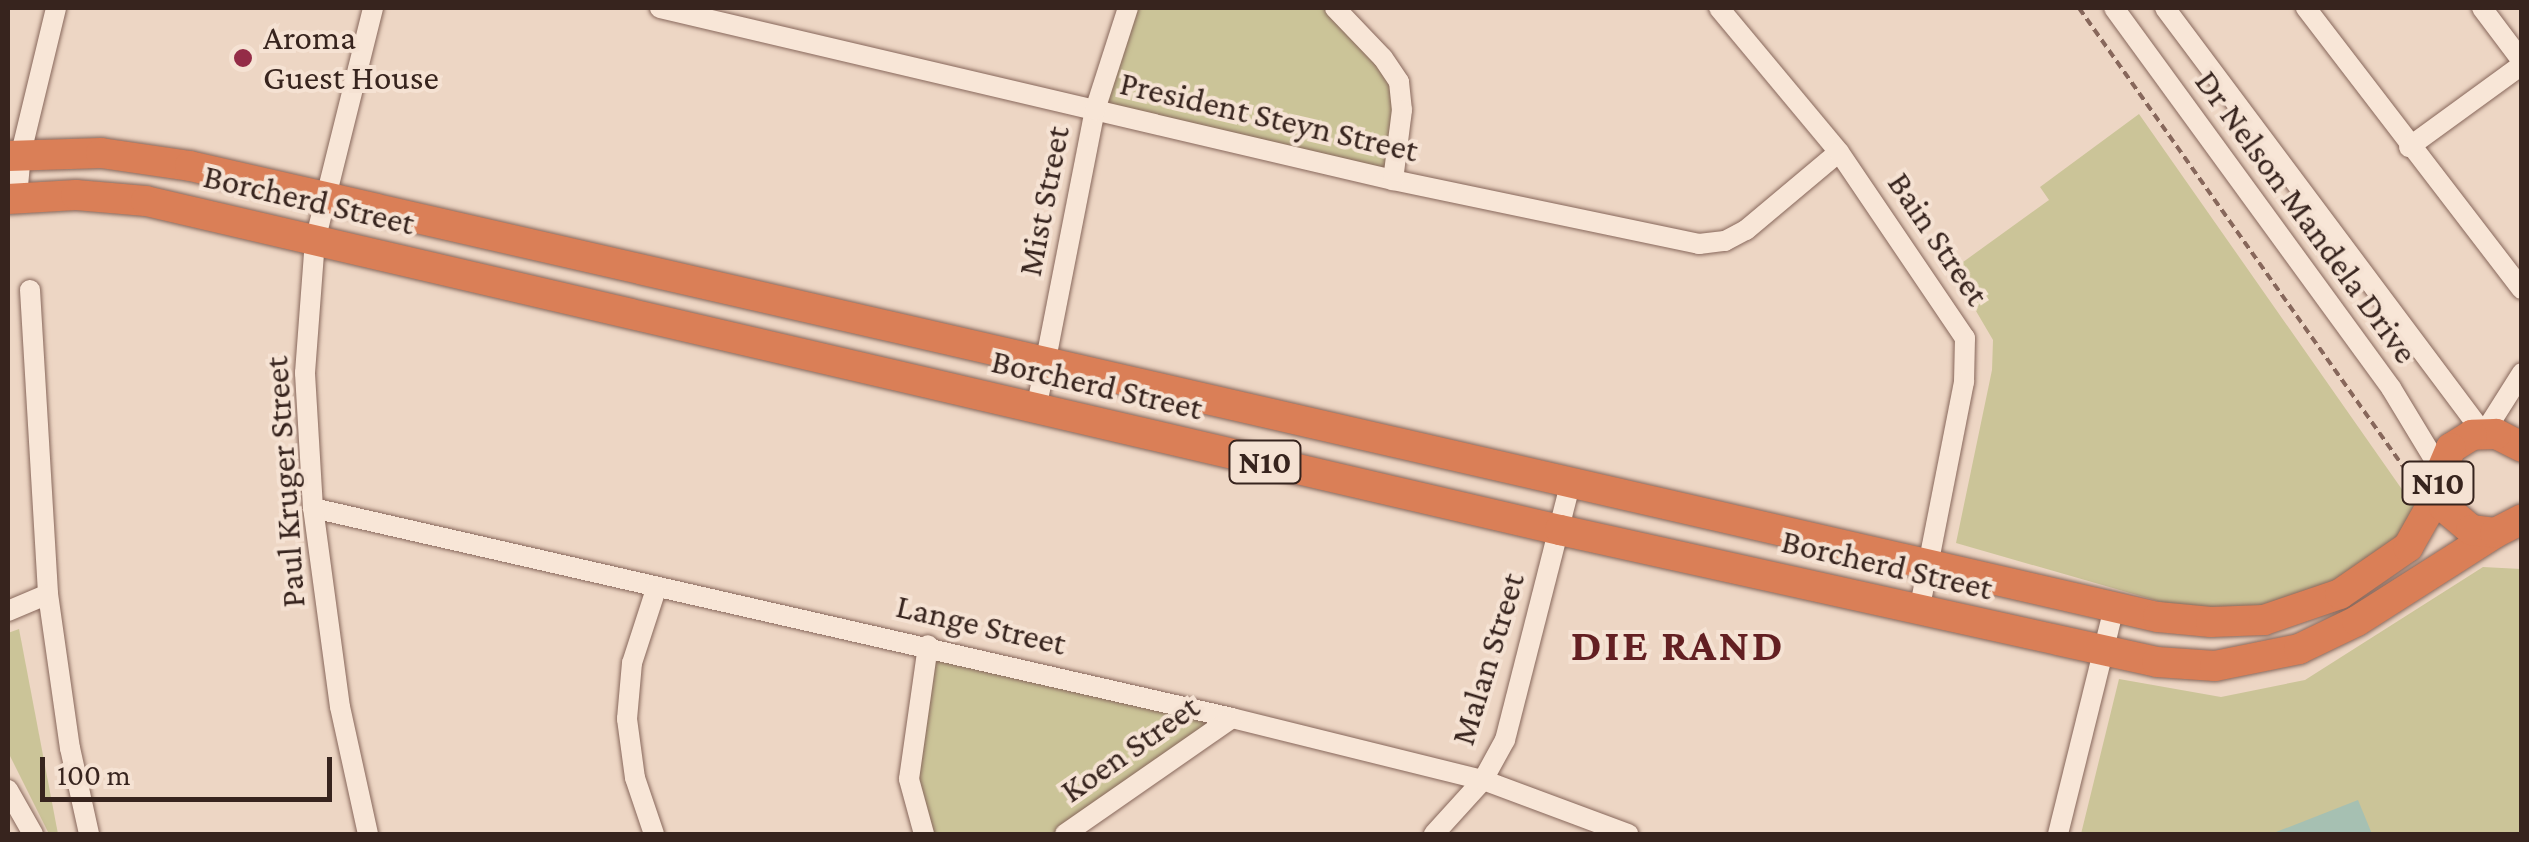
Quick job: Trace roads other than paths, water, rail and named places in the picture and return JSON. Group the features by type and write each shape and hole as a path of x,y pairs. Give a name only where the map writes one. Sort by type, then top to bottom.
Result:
{"highway":[{"name":"Borcherd Street","path":"14,155 134,156 1045,360 1570,485 2114,608 2211,622 2264,620 2340,594 2396,556 2417,536 2437,489"},
{"name":"Borcherd Street","path":"12,198 76,195 146,202 1918,611 2102,651 2216,666 2277,656 2317,642 2513,526"},
{"name":"N10","path":"2513,526 2460,525 2444,508 2437,489 2451,448 2483,433 2522,447"}],"street":[{"path":"12,198 14,155 56,8"},
{"name":"Paul Kruger Street","path":"368,834 340,707 313,508 306,373 316,241 373,8"},
{"name":"President Steyn Street","path":"660,8 1393,180 1708,245 1746,230 1839,152"},
{"name":"Mist Street","path":"1036,410 1095,110 1128,8"},
{"path":"1335,8 1383,58 1398,82 1402,110 1393,180"},
{"name":"Bain Street","path":"1719,8 1839,152 1945,303 1966,345 1964,382 1918,611"},
{"name":"Dr Nelson Mandela Drive","path":"2114,8 2391,388 2437,489"},
{"name":"Dr Nelson Mandela Drive","path":"2165,8 2483,433"},
{"path":"2306,8 2409,148 2522,290"},
{"path":"2409,148 2522,63 2482,8"},
{"path":"30,290 48,594 70,748 90,834"},
{"path":"2483,433 2522,373"},
{"name":"Malan Street","path":"1434,834 1482,780 1511,722 1570,485"},
{"name":"Lange Street","path":"313,508 656,588 928,645 1232,718 1482,780 1628,834"},
{"path":"654,834 635,778 627,718 632,662 656,588"},
{"path":"8,611 48,594"},
{"path":"2058,834 2114,608"},
{"path":"924,834 909,779 928,645"},
{"name":"Koen Street","path":"1065,834 1232,718"},
{"path":"8,790 34,834"}],"place":[{"name":"Aroma Guest House","path":"243,58"}],"district":[{"name":"DIE RAND","path":"1678,646"}]}
